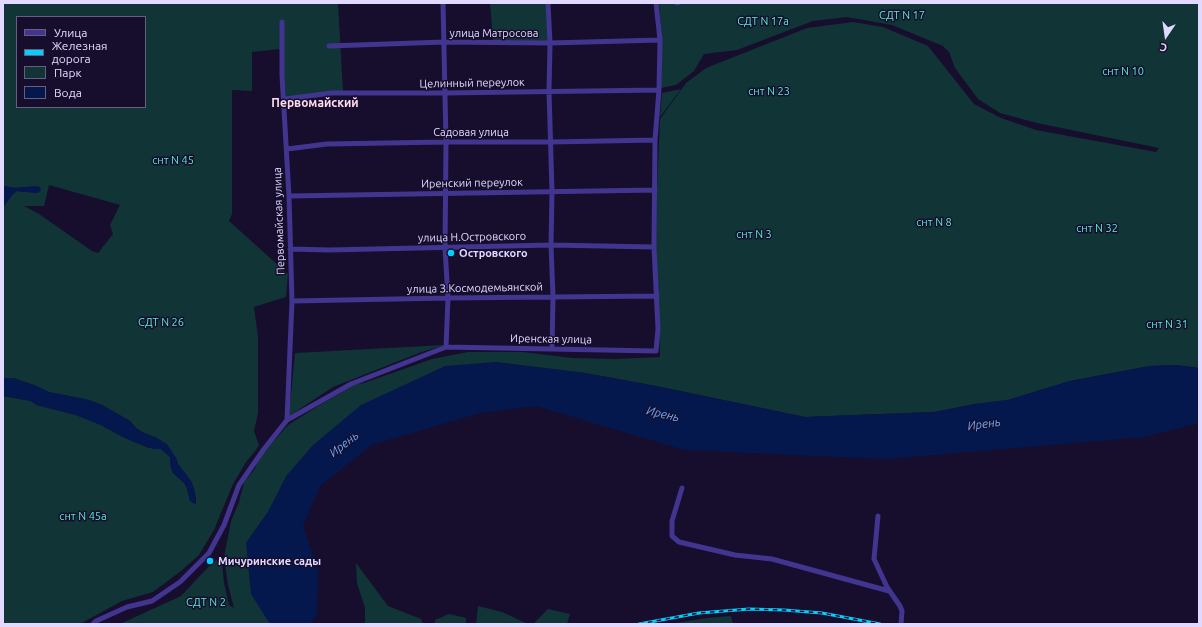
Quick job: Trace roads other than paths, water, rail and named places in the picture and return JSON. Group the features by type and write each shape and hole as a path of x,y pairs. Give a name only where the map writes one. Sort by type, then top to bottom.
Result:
{"street":[{"path":"93,624 96,621 126,607 152,601 180,582 209,553 224,525 239,485 264,449 287,420 351,384 446,347 448,298 445,248 446,142 444,3"},
{"path":"548,3 552,192 552,349"},
{"path":"656,3 660,40 659,90 655,140 654,247 657,296"},
{"name":"Первомайская улица","path":"282,22 282,75 287,149 292,301 287,420"},
{"name":"улица Матросова","path":"329,46 444,42 550,43 660,40"},
{"name":"Целинный переулок","path":"284,99 332,93 659,90"},
{"name":"Садовая улица","path":"287,149 327,144 655,140"},
{"name":"Иренский переулок","path":"289,196 655,190"},
{"name":"улица Н.Островского","path":"290,249 329,250 551,245 654,247"},
{"name":"улица З.Космодемьянской","path":"292,301 657,296"},
{"name":"Иренская улица","path":"446,347 656,351 658,328 657,296"},
{"path":"682,488 672,521 672,536 679,542 735,555 772,559 889,591"},
{"path":"878,516 874,559 889,591 900,606 902,611 901,624"}],"water":[{"path":"3,186 16,188 36,186 40,187 41,191 38,193 17,191 3,207"},
{"name":"Ирень","path":"495,362 585,373 805,417 934,412 975,404 1008,400 1070,381 1150,366 1176,365 1199,368 1199,423 1144,437 887,459 684,450 536,406 481,413 373,444 320,486 303,526 318,570 317,615 312,621 313,624 270,624 251,594 246,543 268,512 287,475 313,445 361,405 445,366"},
{"path":"13,378 49,392 89,400 102,405 130,421 142,432 167,444 178,464 191,481 194,489 196,504 190,501 187,488 184,483 173,473 170,457 161,449 155,449 134,442 101,425 76,415 37,405 31,401 3,396 3,379"}],"railway":[{"path":"639,624 699,613 749,609 822,613 880,624"}],"place":[{"name":"Островского","path":"451,253"},
{"name":"Мичуринские сады","path":"210,561"}],"district":[{"name":"Первомайский","path":"315,103"}],"park label":[{"name":"СДТ N 17","path":"902,15"},
{"name":"СДТ N 17а","path":"763,21"},
{"name":"снт N 10","path":"1123,71"},
{"name":"снт N 23","path":"769,91"},
{"name":"снт N 45","path":"173,160"},
{"name":"снт N 8","path":"934,222"},
{"name":"снт N 32","path":"1097,228"},
{"name":"снт N 3","path":"754,234"},
{"name":"СДТ N 26","path":"161,322"},
{"name":"снт N 31","path":"1167,324"},
{"name":"снт N 45а","path":"83,516"},
{"name":"СДТ N 2","path":"206,602"}]}
